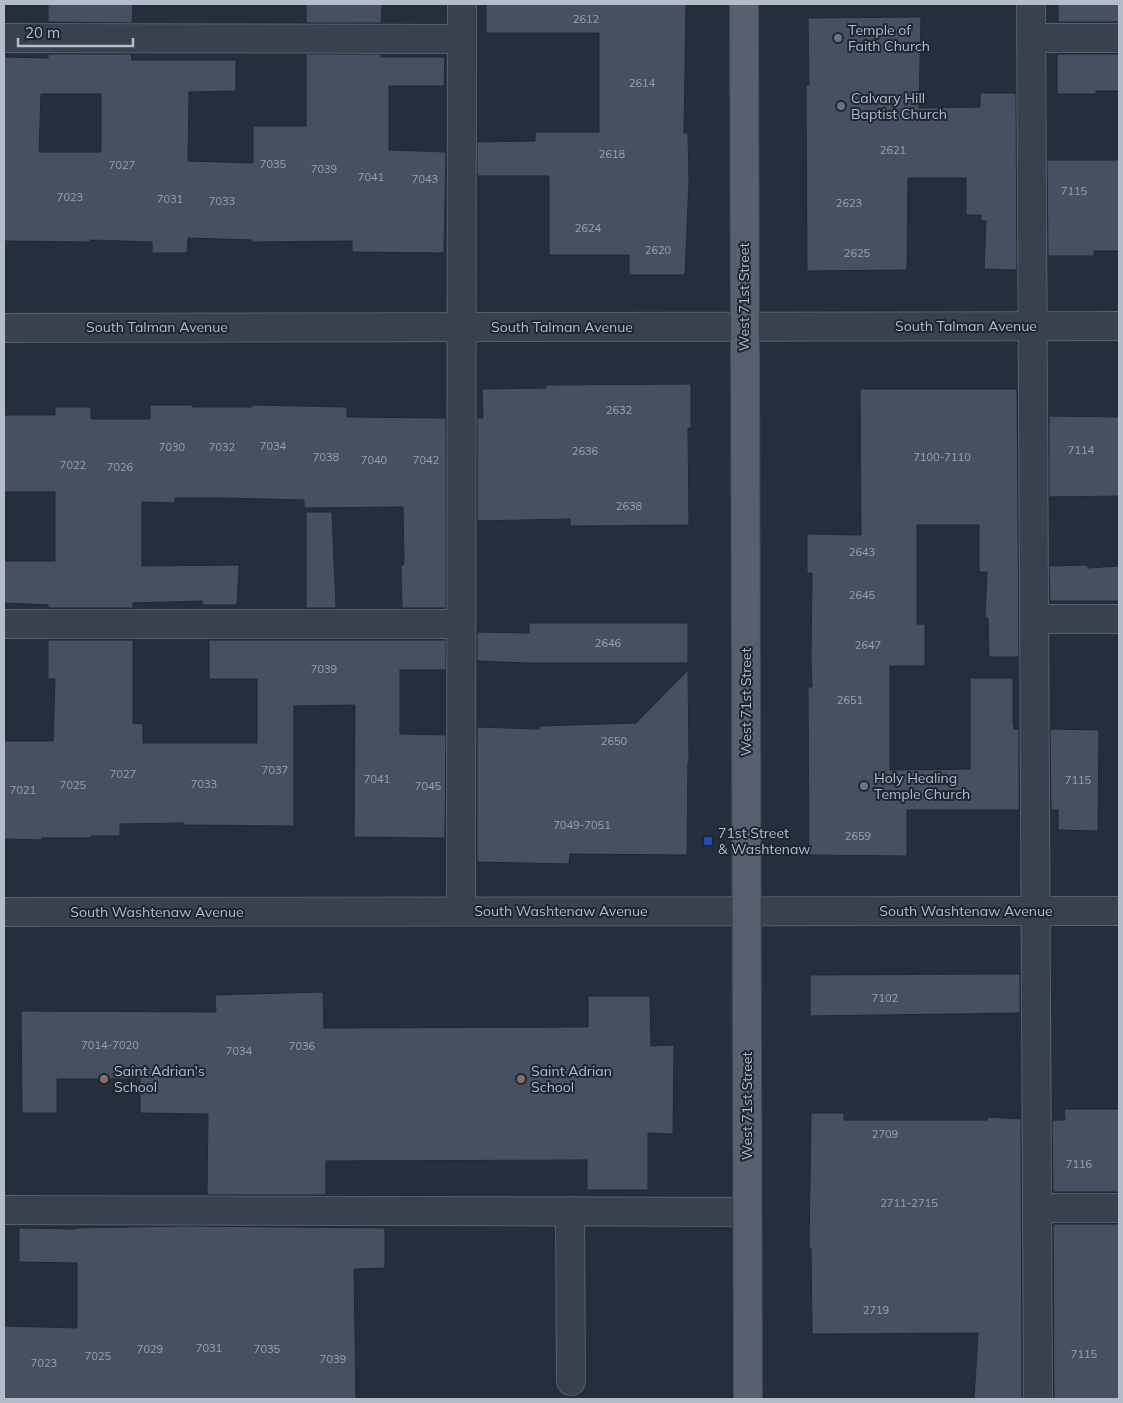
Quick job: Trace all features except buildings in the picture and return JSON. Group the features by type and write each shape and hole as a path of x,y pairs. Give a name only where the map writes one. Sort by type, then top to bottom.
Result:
{"main road":[{"name":"West 71st Street","path":"744,4 748,1399"}],"street":[{"path":"461,912 462,4"},
{"path":"1031,4 1038,1399"},
{"path":"4,38 462,39"},
{"path":"1032,38 1119,38"},
{"name":"South Talman Avenue","path":"4,328 1119,326"},
{"path":"1034,619 1119,619"},
{"path":"4,624 461,624"},
{"name":"South Washtenaw Avenue","path":"4,912 1119,910"},
{"path":"1037,1208 1119,1208"},
{"path":"4,1210 748,1212"},
{"path":"570,1211 571,1381"}],"place":[{"name":"Temple of Faith Church","path":"838,38"},
{"name":"Calvary Hill Baptist Church","path":"841,106"},
{"name":"Holy Healing Temple Church","path":"864,786"},
{"name":"71st Street & Washtenaw","path":"708,841"},
{"name":"Saint Adrian's School","path":"104,1079"},
{"name":"Saint Adrian School","path":"521,1079"}]}
